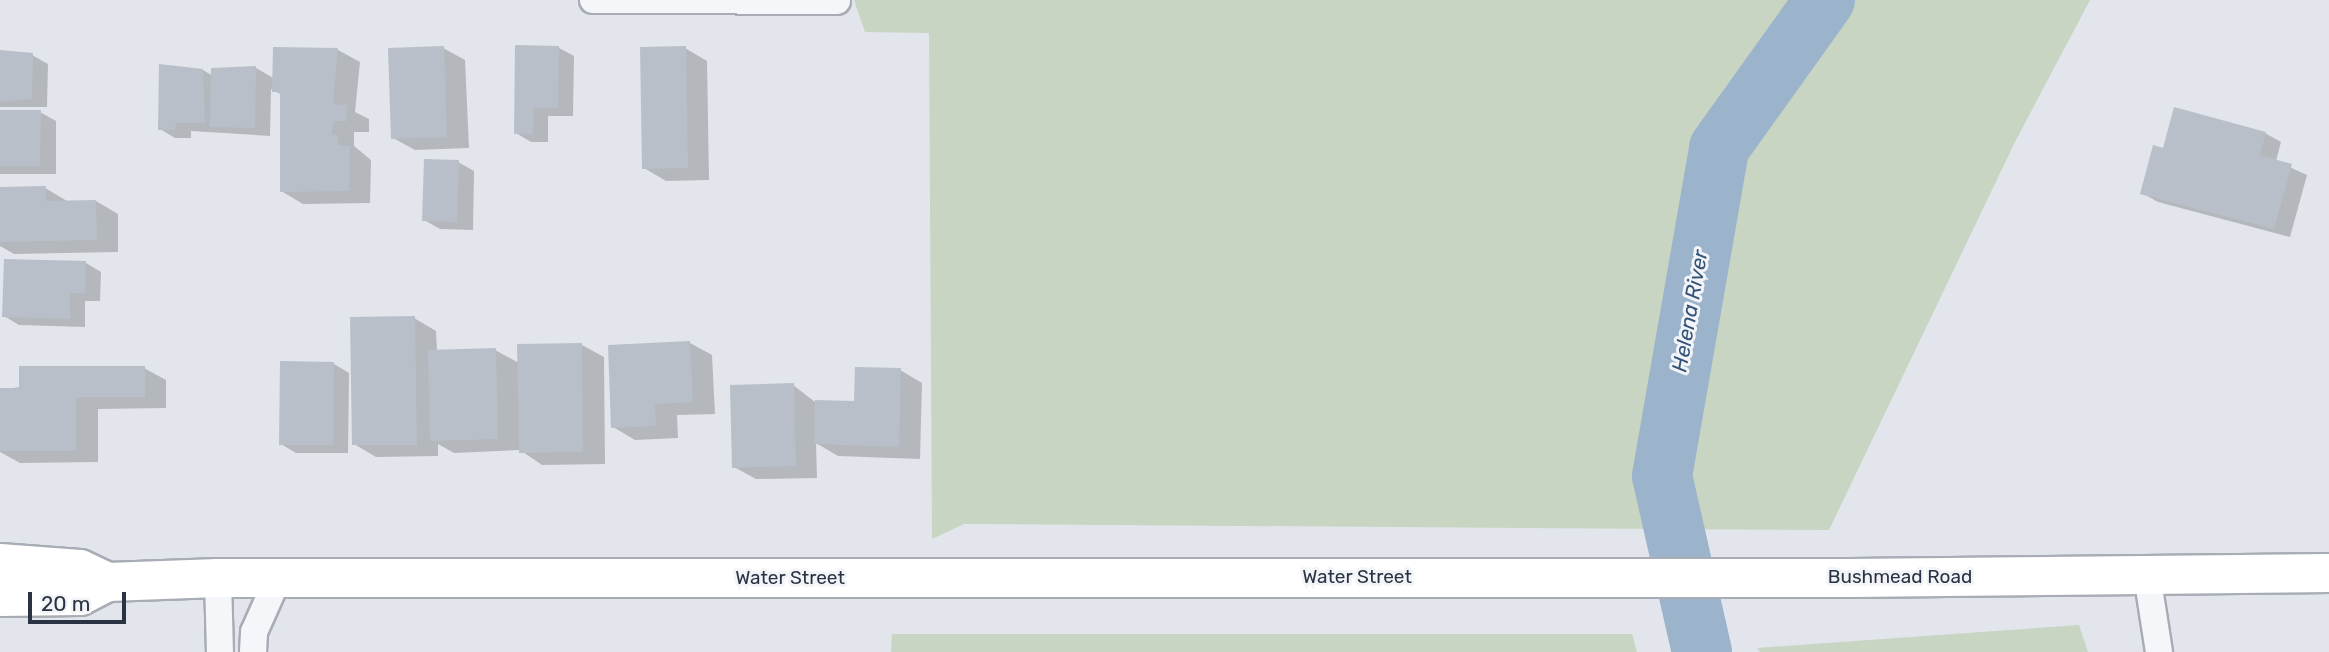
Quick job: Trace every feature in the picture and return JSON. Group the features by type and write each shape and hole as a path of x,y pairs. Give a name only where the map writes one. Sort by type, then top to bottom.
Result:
{"main road":[{"name":"Water Street","path":"0,563 80,569 108,582"},
{"name":"Bushmead Road","path":"1471,577 1850,578 2329,573"},
{"name":"Water Street","path":"0,597 80,596 108,582 218,578 1471,577"}],"street":[{"path":"593,0 838,1"},
{"path":"2147,575 2159,652"},
{"path":"218,578 220,652"},
{"path":"253,652 254,632 278,578"}],"green space":[{"path":"854,0 2090,0 2015,142 1829,530 964,524 932,539 929,33 865,32"},
{"path":"2079,625 2088,652 1760,652 1757,648"},
{"path":"892,634 1632,634 1637,652 891,652"}],"building":[{"path":"515,45 559,46 558,108 533,108 533,134 514,134"},
{"path":"444,46 447,137 391,139 388,48"},
{"path":"686,46 688,168 642,169 640,47"},
{"path":"273,47 338,48 333,104 347,105 347,121 333,121 332,135 338,135 338,145 350,146 349,191 280,192 280,92 272,92"},
{"path":"0,50 33,53 32,99 0,102"},
{"path":"159,64 203,69 205,123 176,123 175,130 158,130"},
{"path":"256,66 255,128 210,127 211,68"},
{"path":"2174,107 2266,132 2260,155 2292,164 2274,229 2140,194 2153,145 2163,148"},
{"path":"0,110 41,110 40,166 0,166"},
{"path":"424,159 459,160 457,222 422,221"},
{"path":"46,186 46,201 96,200 97,240 0,242 0,187"},
{"path":"4,259 86,261 85,293 70,293 70,319 2,317"},
{"path":"415,316 417,445 352,445 350,317"},
{"path":"690,341 693,402 655,404 656,426 611,428 608,345"},
{"path":"582,343 583,452 519,453 517,344"},
{"path":"496,348 498,439 430,441 428,350"},
{"path":"280,361 334,362 333,445 279,445"},
{"path":"19,366 145,366 145,397 76,397 76,451 0,451 0,388 19,388"},
{"path":"855,367 901,368 899,447 814,444 815,400 854,401"},
{"path":"794,383 796,466 732,468 730,385"}],"waterway":[{"name":"Helena River","path":"1702,652 1662,476 1719,148 1825,0"}]}
